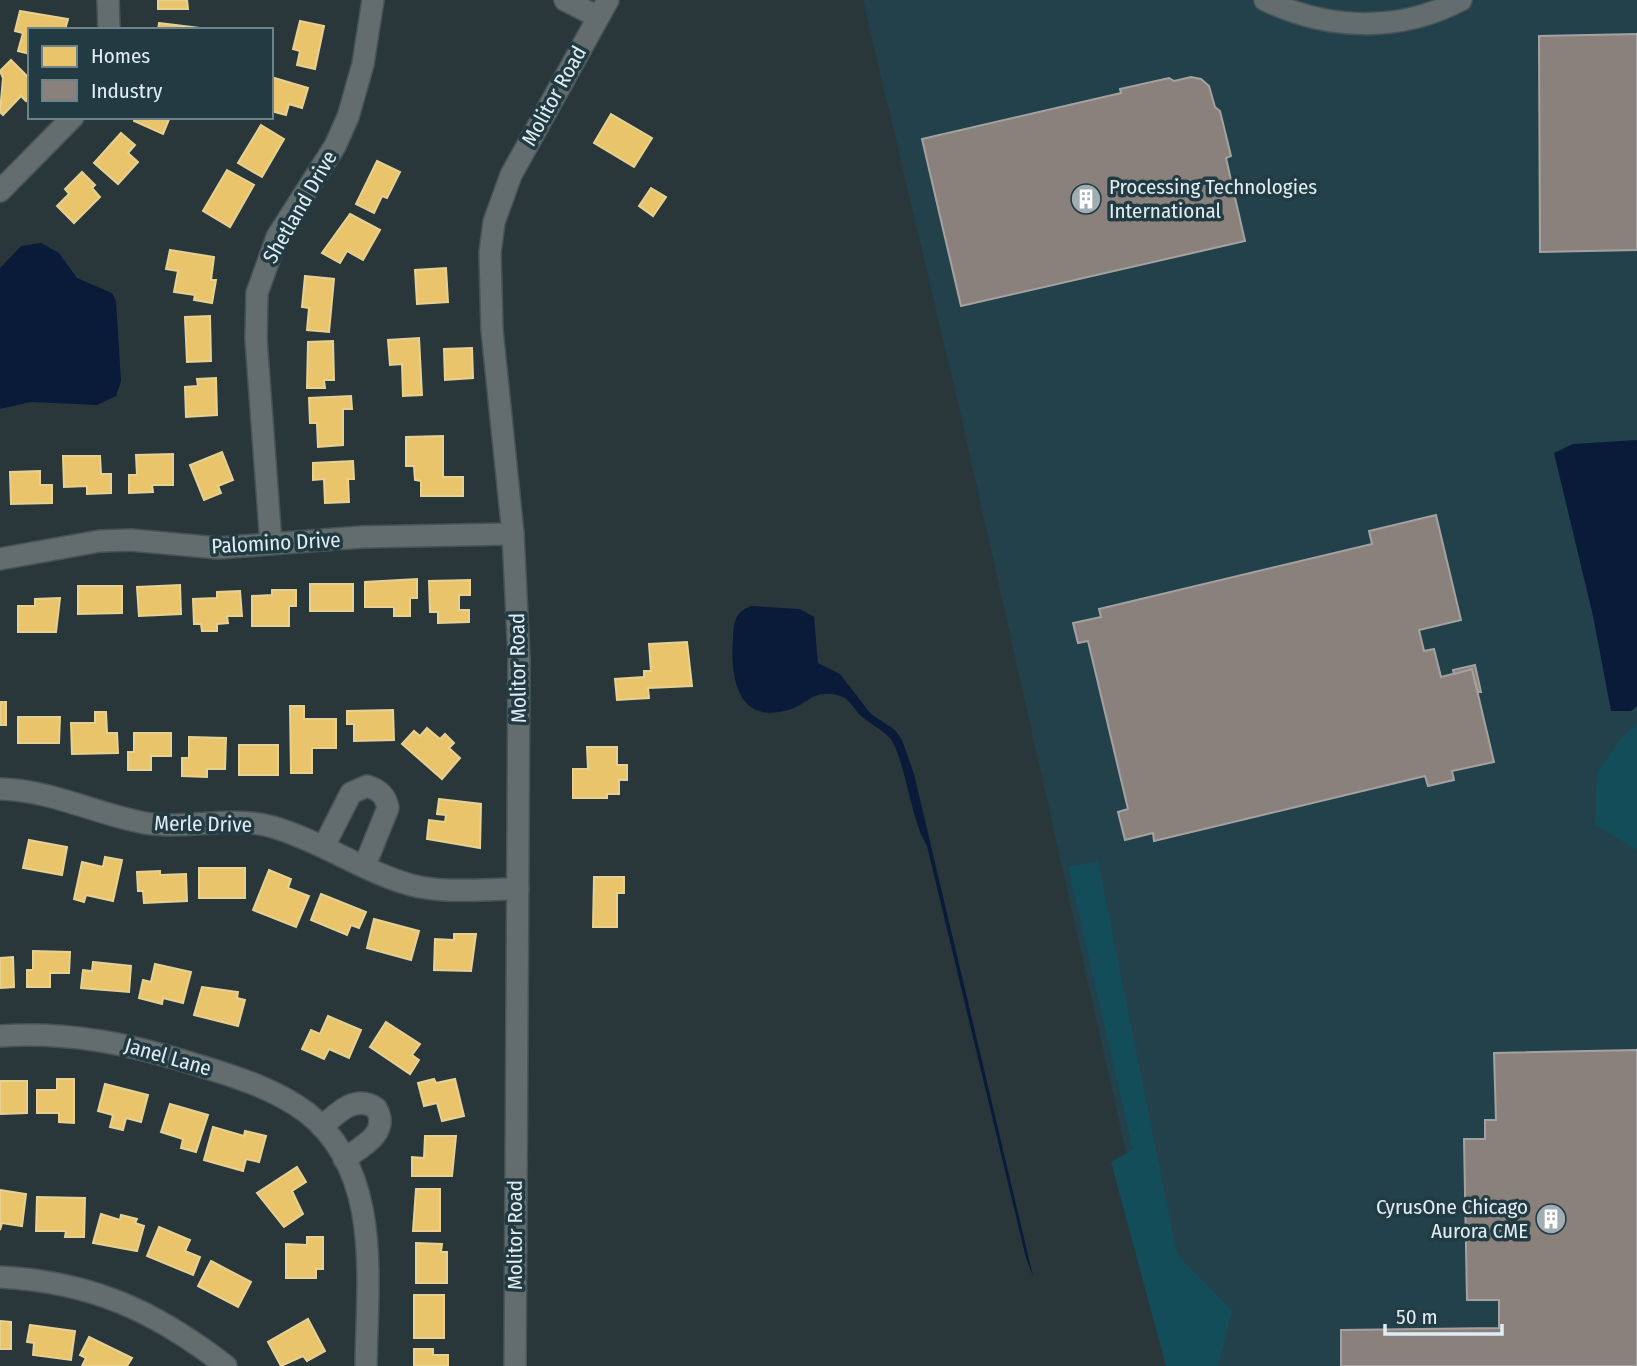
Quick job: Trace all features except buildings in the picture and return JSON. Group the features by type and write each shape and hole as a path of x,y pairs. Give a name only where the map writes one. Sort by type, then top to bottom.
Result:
{"street":[{"path":"108,0 109,28"},
{"name":"Shetland Drive","path":"271,544 256,339 257,293 277,237 335,146 348,117 363,64 373,0"},
{"path":"565,0 603,9"},
{"path":"1265,0 1306,16 1350,25 1411,19 1461,0"},
{"name":"Molitor Road","path":"515,1366 519,658 513,534 489,280 494,222 511,175 603,9"},
{"path":"0,191 71,119"},
{"name":"Palomino Drive","path":"0,559 100,541 144,541 218,548 362,537 513,534"},
{"path":"324,846 351,793 367,786 376,788 386,800 388,808 365,865"},
{"name":"Merle Drive","path":"0,789 45,794 147,823 239,823 271,826 425,887 518,889"},
{"name":"Janel Lane","path":"0,1036 84,1037 141,1047 262,1087 306,1112 322,1127 344,1159 360,1200 367,1232 366,1366"},
{"path":"322,1127 351,1105 361,1102 376,1108 381,1121 376,1135 344,1159"},
{"path":"0,1277 49,1281 126,1303 167,1324 226,1366"}],"shaded area":[{"path":"863,0 1637,0 1637,1366 1174,1366 959,407"},
{"path":"41,243 59,253 77,278 112,293 116,301 121,381 116,396 97,405 31,402 0,409 0,268 21,246"},
{"path":"1637,440 1637,706 1631,711 1611,711 1593,616 1554,453 1573,444"},
{"path":"752,606 800,609 814,617 818,663 840,674 871,714 895,730 902,740 914,774 1033,1276 1026,1258 927,846 894,745 889,737 863,717 845,698 838,695 819,695 791,709 773,713 759,711 748,705 736,682 732,653 736,618"},
{"path":"1637,723 1637,850 1595,825 1597,773 1619,741"},
{"path":"1098,861 1177,1254 1232,1311 1218,1366 1166,1366 1111,1162 1133,1149 1068,867"}],"place":[{"name":"Processing Technologies International","path":"1086,199"},
{"name":"CyrusOne Chicago Aurora CME","path":"1551,1219"}]}
